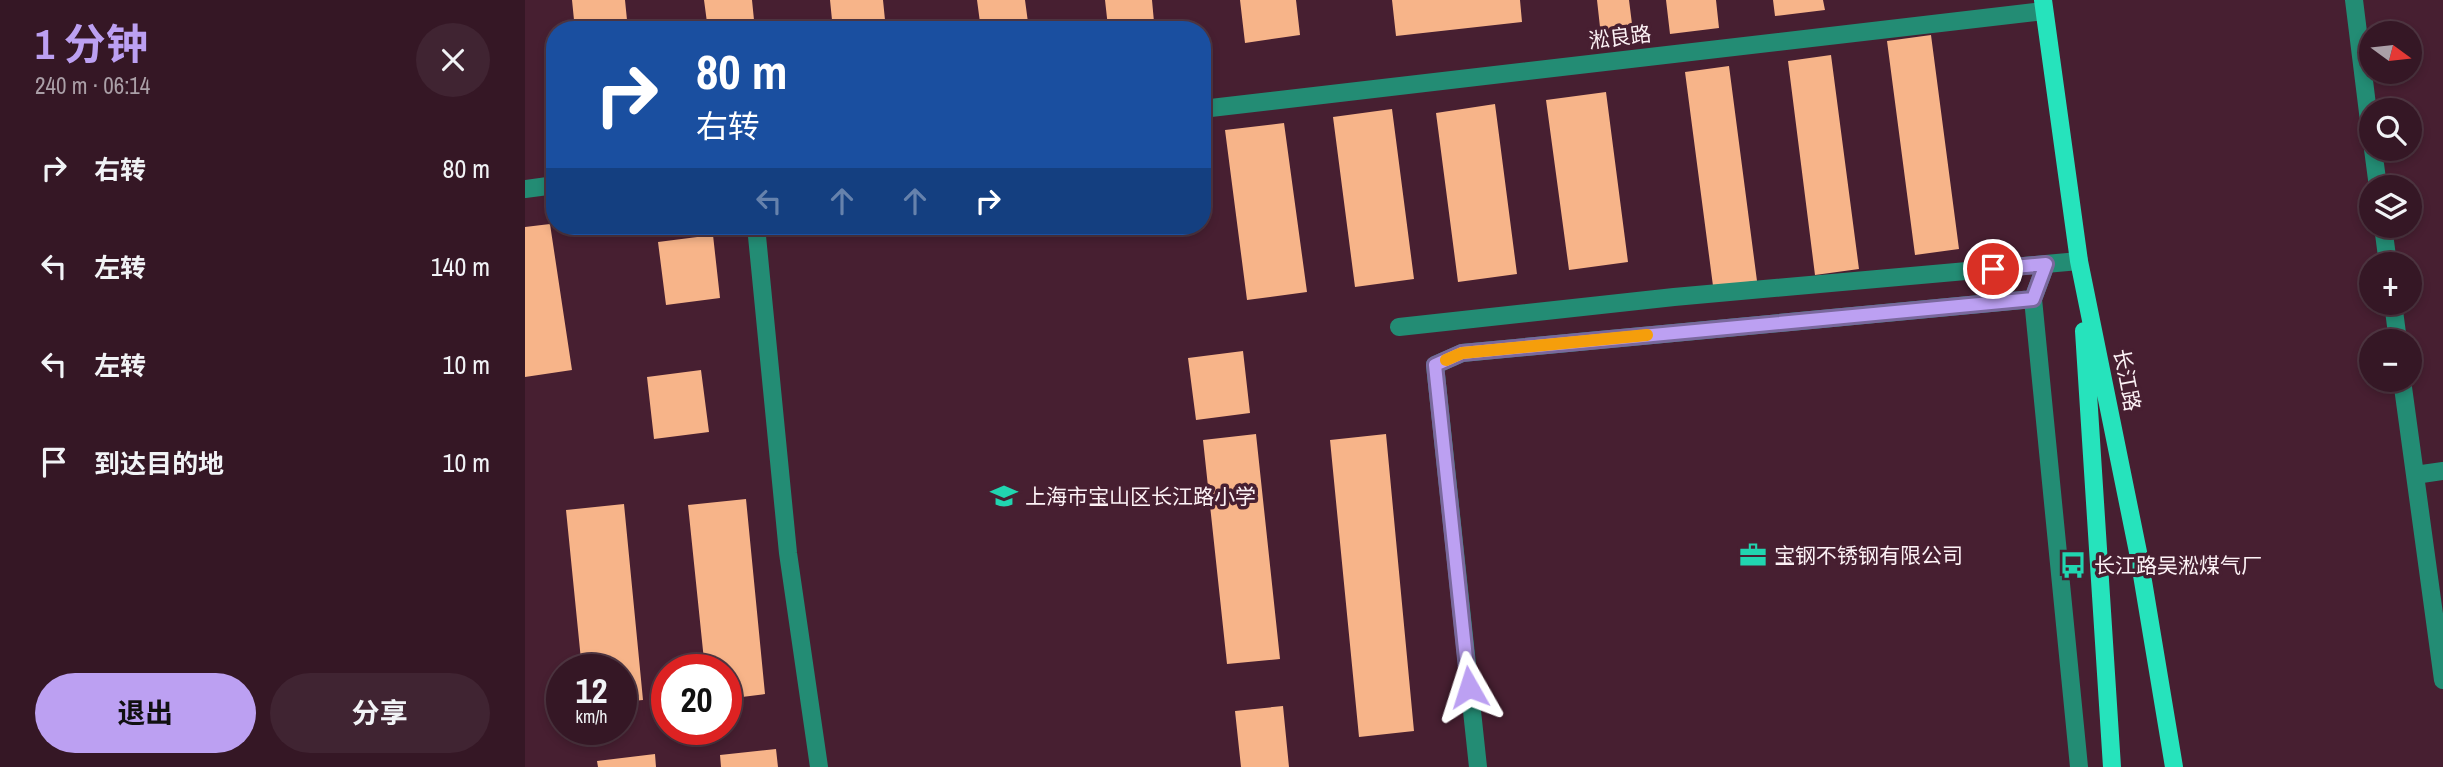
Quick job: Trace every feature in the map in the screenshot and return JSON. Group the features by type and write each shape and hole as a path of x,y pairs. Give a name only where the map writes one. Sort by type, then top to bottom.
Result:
{"main road":[{"name":"长江路","path":"2043,4 2080,261 2139,557 2174,767"},
{"path":"2080,261 2112,767"}],"street":[{"path":"2354,0 2366,98"},
{"name":"淞良路","path":"1211,108 2043,4"},
{"path":"525,189 546,187"},
{"path":"757,235 788,553 819,767"},
{"path":"1399,327 1674,297 2080,261"},
{"path":"2046,264 2033,299 2079,767"},
{"path":"1478,767 1435,365 1462,353 2033,299"},
{"path":"2405,392 2443,680"},
{"path":"2415,475 2443,471"}],"building":[{"path":"572,0 625,0 627,21 574,21"},
{"path":"704,0 752,0 754,21 707,21"},
{"path":"830,0 883,0 885,21 832,21"},
{"path":"977,0 1025,0 1028,21 980,21"},
{"path":"1105,0 1152,0 1154,21 1107,21"},
{"path":"1240,0 1296,0 1300,35 1245,43"},
{"path":"1392,0 1520,0 1522,22 1396,36"},
{"path":"1597,0 1629,0 1633,32 1601,36"},
{"path":"1666,0 1716,0 1719,28 1670,34"},
{"path":"1773,0 1823,0 1825,10 1775,16"},
{"path":"1931,35 1959,249 1915,255 1887,41"},
{"path":"1831,55 1859,269 1815,275 1788,61"},
{"path":"1729,66 1757,281 1713,286 1685,72"},
{"path":"1606,92 1628,262 1569,270 1546,100"},
{"path":"1495,104 1517,274 1458,282 1436,113"},
{"path":"1392,109 1414,279 1355,287 1333,117"},
{"path":"1284,123 1307,292 1247,300 1225,130"},
{"path":"546,224 546,235 552,235 572,370 525,377 525,227"},
{"path":"713,235 720,298 666,305 658,242"},
{"path":"1243,351 1250,413 1196,420 1188,358"},
{"path":"701,370 709,432 654,439 647,377"},
{"path":"1256,434 1280,659 1227,664 1203,440"},
{"path":"1386,434 1414,731 1359,737 1330,440"},
{"path":"746,499 765,694 742,697 742,654 703,654 688,505"},
{"path":"624,504 643,700 637,701 637,654 580,654 566,510"},
{"path":"1283,706 1289,767 1241,767 1235,711"},
{"path":"776,749 778,767 721,767 720,755"},
{"path":"655,754 656,767 598,767 597,761"}],"slow traffic":[{"path":"1446,360 1462,353 1647,335"}],"place":[{"name":"上海市宝山区长江路小学","path":"1004,496"},
{"name":"宝钢不锈钢有限公司","path":"1753,555"},
{"name":"长江路吴淞煤气厂","path":"2073,565"}],"route":[{"path":"1469,687 1435,365 1462,353 2033,299 2046,264 1993,269"}]}
